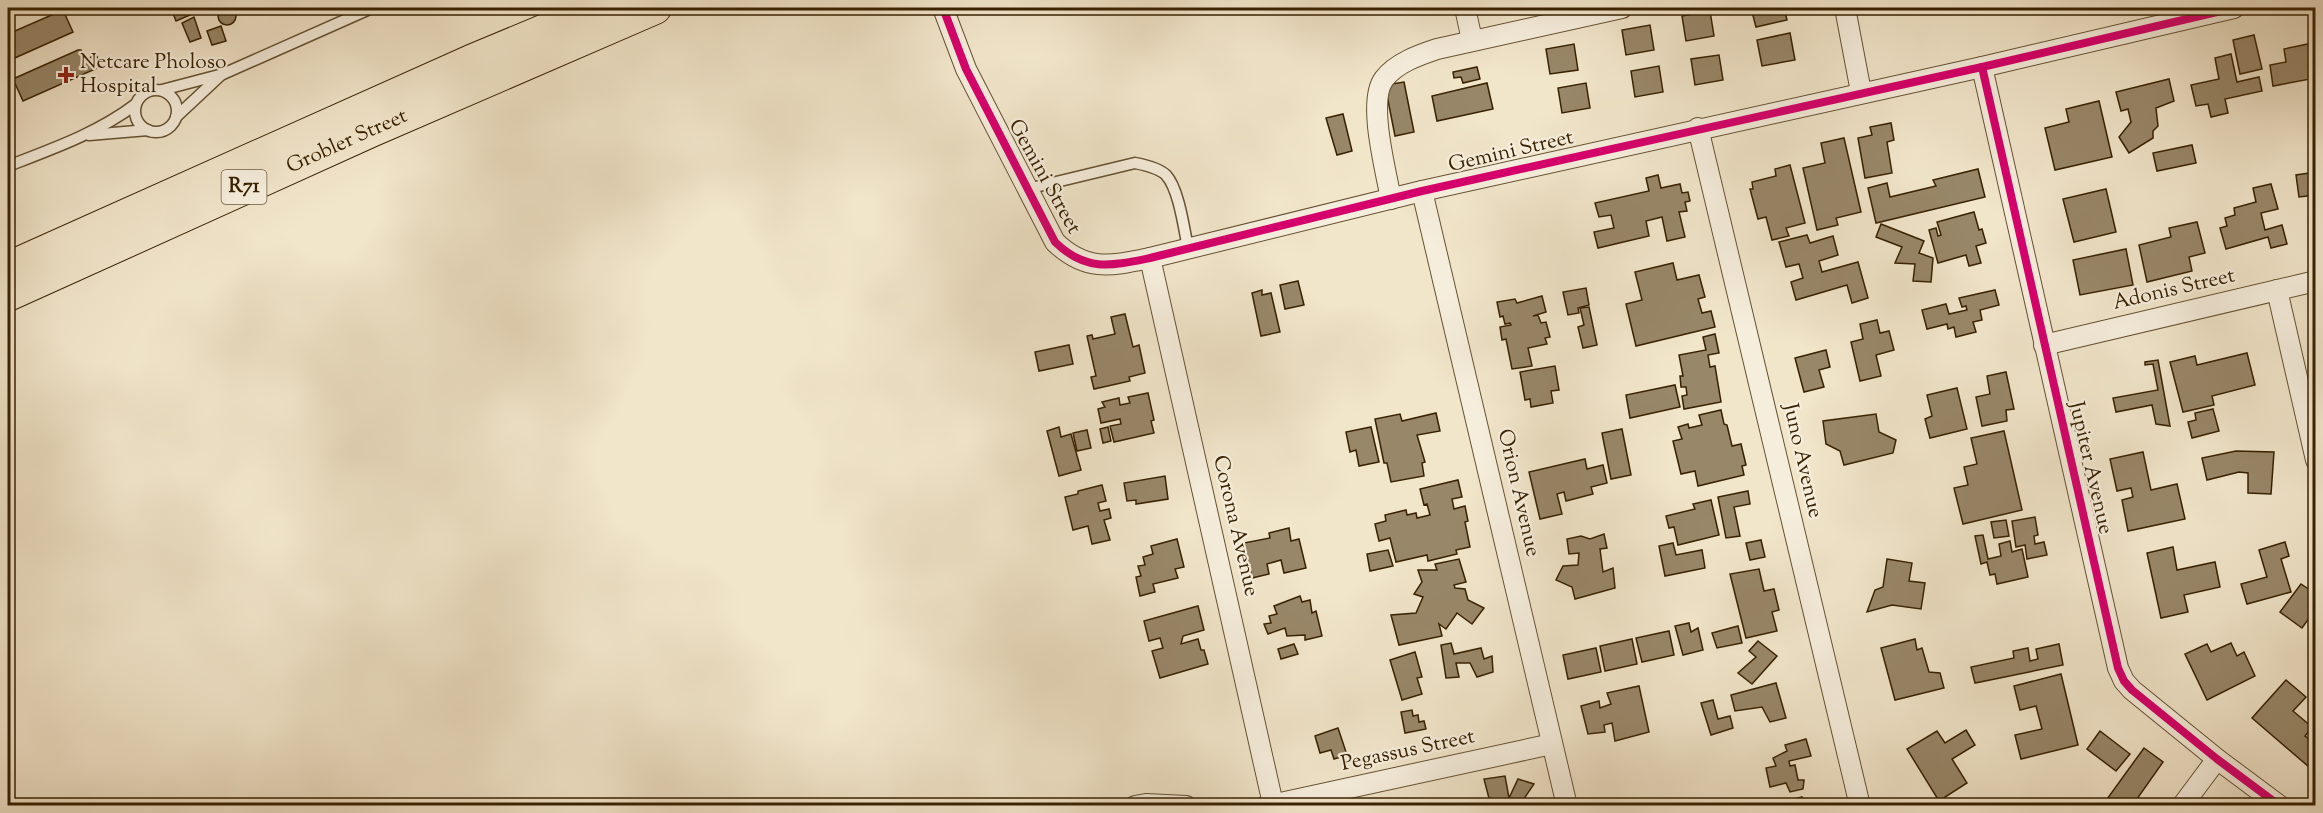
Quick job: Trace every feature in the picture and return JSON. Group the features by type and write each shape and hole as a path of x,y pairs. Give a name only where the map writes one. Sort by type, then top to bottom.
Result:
{"main road":[{"name":"Grobler Street","path":"8,268 471,61 598,8"},
{"name":"Grobler Street","path":"8,295 339,145 655,8"}],"street":[{"name":"Gemini Street","path":"943,8 966,69 1055,242 1066,253 1095,266 1116,265 1150,258 1422,191 1698,128 1982,67 2234,8"},
{"path":"1465,8 1472,39"},
{"path":"1391,199 1376,114 1381,84 1386,76 1418,55 1472,39 1622,8"},
{"path":"1845,8 1861,92"},
{"name":"Jupiter Avenue","path":"1982,67 2118,668 2124,681 2132,690 2217,759 2280,806"},
{"name":"Juno Avenue","path":"1698,128 1860,806"},
{"name":"Orion Avenue","path":"1422,191 1567,806"},
{"name":"Corona Avenue","path":"1150,258 1270,805"},
{"name":"Adonis Street","path":"2044,345 2316,281"},
{"path":"2277,290 2316,460"},
{"name":"Pegassus Street","path":"1270,805 1552,744"},
{"path":"2182,806 2217,759"},
{"path":"1135,806 1170,804 1186,806"}],"lane":[{"path":"8,166 86,135 124,114 148,91 162,90 223,74 372,8"},
{"path":"86,135 155,131 168,128 176,117 223,74"},
{"path":"162,90 173,98 177,111 176,117"},
{"path":"136,104 137,119 148,130"},
{"path":"1027,189 1075,180 1135,163 1150,166 1166,174 1174,186 1188,248"}],"building":[{"path":"227,7 233,10 236,16 233,22 227,25 221,22 218,16 221,10"},
{"path":"171,8 196,8 197,12 176,21"},
{"path":"1751,8 1784,8 1787,20 1756,27"},
{"path":"63,10 73,32 8,61 8,34"},
{"path":"1710,11 1714,36 1686,41 1682,16"},
{"path":"194,17 201,38 190,42 182,23"},
{"path":"1650,25 1654,50 1626,55 1622,30"},
{"path":"221,26 226,41 212,45 207,31"},
{"path":"1790,33 1795,60 1762,66 1757,40"},
{"path":"2254,35 2262,69 2240,74 2233,40"},
{"path":"1574,44 1578,70 1550,74 1546,49"},
{"path":"2308,44 2311,58 2316,57 2316,78 2273,86 2270,65 2286,62 2284,49"},
{"path":"81,50 87,59 96,55 102,66 23,101 13,79"},
{"path":"2231,54 2237,82 2259,77 2262,91 2225,99 2228,113 2211,117 2208,104 2196,106 2191,85 2219,79 2215,58"},
{"path":"1719,55 1723,80 1695,85 1691,59"},
{"path":"1659,66 1663,92 1635,97 1631,71"},
{"path":"1477,67 1480,79 1463,83 1461,77 1454,78 1453,72"},
{"path":"2169,79 2174,101 2156,108 2158,126 2153,131 2153,138 2129,153 2119,137 2131,122 2128,109 2121,111 2116,92"},
{"path":"1404,82 1414,132 1395,136 1385,85"},
{"path":"1487,83 1493,109 1437,121 1432,96"},
{"path":"1586,83 1590,108 1562,113 1558,88"},
{"path":"2099,101 2112,157 2055,170 2045,128 2069,122 2066,109"},
{"path":"1343,114 1352,151 1337,155 1326,118"},
{"path":"1891,123 1894,140 1887,142 1892,173 1865,178 1858,138 1872,135 1870,127"},
{"path":"1844,138 1861,212 1836,218 1838,225 1817,230 1803,168 1825,163 1821,143"},
{"path":"2192,145 2196,163 2157,171 2153,153"},
{"path":"1790,165 1805,223 1786,228 1789,236 1772,240 1766,217 1758,219 1750,189 1753,189 1752,182 1776,176 1775,169"},
{"path":"1978,169 1985,197 1876,223 1868,188 1887,183 1890,197 1936,186 1933,180"},
{"path":"2316,172 2316,195 2299,197 2296,175"},
{"path":"1658,175 1661,188 1680,184 1682,193 1688,192 1690,201 1685,202 1687,211 1679,212 1685,237 1667,241 1662,217 1646,221 1649,236 1598,248 1594,232 1614,228 1611,215 1599,217 1595,203 1649,191 1646,178"},
{"path":"2271,184 2278,209 2261,213 2265,230 2282,225 2287,244 2271,248 2268,237 2226,249 2220,228 2227,226 2225,218 2235,215 2234,208 2256,202 2253,188"},
{"path":"2106,189 2116,232 2074,242 2063,199"},
{"path":"1974,212 1979,230 1982,229 1986,243 1976,246 1981,263 1969,266 1966,255 1938,263 1929,230 1936,228 1938,236 1941,235 1937,222"},
{"path":"2197,222 2205,253 2189,257 2192,271 2147,282 2139,245 2171,237 2169,228"},
{"path":"1881,224 1924,241 1919,253 1933,258 1931,282 1913,281 1915,264 1895,263 1902,247 1876,237"},
{"path":"1807,235 1810,243 1833,236 1838,255 1819,261 1822,272 1858,262 1868,298 1852,303 1847,285 1796,300 1791,282 1803,278 1799,264 1786,267 1779,242"},
{"path":"2126,249 2133,285 2080,295 2073,260"},
{"path":"1673,263 1677,280 1699,275 1705,297 1698,299 1702,313 1711,311 1715,327 1636,346 1626,304 1642,300 1635,272"},
{"path":"1298,281 1304,305 1285,309 1280,285"},
{"path":"1586,288 1589,305 1578,308 1579,313 1568,315 1563,292"},
{"path":"1262,290 1262,295 1271,293 1280,332 1261,336 1252,293"},
{"path":"1995,290 1999,305 1980,310 1982,320 1973,322 1976,332 1956,337 1954,327 1948,329 1947,324 1927,329 1922,310 1946,304 1949,314 1967,310 1966,306 1962,307 1959,298"},
{"path":"1542,296 1546,312 1533,316 1538,315 1541,323 1546,322 1550,337 1545,338 1547,344 1528,348 1532,366 1512,369 1506,339 1502,340 1500,327 1511,325 1510,323 1505,324 1503,316 1500,317 1497,302 1515,299 1517,303"},
{"path":"1589,307 1597,345 1583,348 1578,327 1584,325 1580,308"},
{"path":"1125,314 1133,347 1139,345 1145,373 1129,377 1130,381 1094,389 1091,377 1096,376 1087,336 1092,335 1093,339 1115,334 1111,317"},
{"path":"1877,320 1880,333 1889,331 1894,350 1876,355 1881,376 1860,381 1851,342 1863,339 1860,324"},
{"path":"1715,334 1719,353 1708,355 1710,367 1715,366 1721,402 1684,409 1682,396 1687,395 1686,387 1681,387 1680,376 1683,376 1679,355 1706,350 1703,337"},
{"path":"1069,345 1073,364 1039,371 1035,352"},
{"path":"1826,350 1830,367 1819,370 1824,387 1804,392 1795,358"},
{"path":"2247,353 2255,385 2212,396 2214,405 2183,412 2170,362 2195,356 2197,365"},
{"path":"2158,360 2170,426 2156,424 2152,405 2116,412 2113,398 2158,390 2153,364 2145,365 2145,362"},
{"path":"1555,366 1559,390 1551,391 1553,403 1531,407 1530,399 1525,400 1520,372"},
{"path":"2006,372 2014,409 2006,410 2007,421 1982,426 1976,397 1990,394 1987,376"},
{"path":"1675,385 1680,407 1630,418 1626,395"},
{"path":"1957,388 1967,429 1930,438 1925,419 1932,416 1927,395"},
{"path":"1148,393 1154,420 1151,421 1154,433 1114,442 1110,426 1121,424 1120,419 1101,423 1098,409 1105,407 1102,402 1119,398 1120,405 1130,403 1128,397"},
{"path":"2213,409 2219,431 2192,438 2188,422 2196,420 2195,413"},
{"path":"1721,410 1732,446 1741,444 1746,465 1742,466 1744,475 1698,486 1695,471 1681,474 1673,441 1682,439 1678,427 1688,424 1689,428 1702,425 1699,415"},
{"path":"1436,413 1440,431 1417,435 1425,462 1422,463 1424,476 1391,482 1387,463 1384,463 1375,419 1400,414 1402,421"},
{"path":"1876,414 1879,432 1896,440 1893,453 1844,465 1840,451 1826,444 1823,421"},
{"path":"1059,427 1061,437 1071,434 1081,470 1059,476 1047,431"},
{"path":"1108,427 1111,441 1103,443 1100,429"},
{"path":"1371,427 1379,462 1359,466 1356,450 1350,452 1346,432"},
{"path":"1622,429 1631,475 1611,479 1602,433"},
{"path":"1087,430 1091,448 1077,451 1073,433"},
{"path":"2004,431 2022,510 1963,524 1954,488 1968,485 1964,467 1977,464 1971,438"},
{"path":"2236,451 2274,452 2271,494 2248,493 2248,473 2239,472 2207,480 2202,458"},
{"path":"2143,452 2151,490 2177,484 2185,519 2128,531 2122,500 2133,497 2131,488 2117,491 2110,459"},
{"path":"1585,459 1587,469 1603,465 1607,483 1591,487 1593,494 1566,501 1564,492 1557,494 1562,514 1540,519 1529,472"},
{"path":"1165,476 1168,499 1136,504 1136,500 1127,501 1124,483"},
{"path":"1458,480 1462,497 1452,499 1454,509 1465,506 1468,521 1465,522 1470,547 1456,550 1457,554 1428,561 1427,555 1396,562 1390,538 1379,541 1375,524 1386,521 1385,515 1406,510 1407,515 1416,513 1417,518 1430,515 1427,504 1424,505 1420,489"},
{"path":"1102,485 1106,501 1098,503 1100,511 1109,509 1111,518 1104,520 1110,540 1092,544 1088,526 1073,530 1065,497"},
{"path":"1748,491 1750,504 1734,507 1740,536 1726,538 1718,497"},
{"path":"1711,500 1719,535 1678,545 1674,527 1669,528 1666,516 1695,509 1693,504"},
{"path":"2035,517 2038,535 2034,536 2035,544 2044,542 2047,555 2027,559 2025,545 2016,547 2012,521"},
{"path":"2006,520 2009,536 1994,538 1991,522"},
{"path":"1289,528 1291,541 1299,539 1306,568 1284,573 1281,560 1267,564 1269,574 1252,578 1244,543 1270,538 1269,533"},
{"path":"1604,534 1607,548 1600,549 1603,572 1613,568 1615,588 1575,599 1572,587 1556,580 1563,566 1578,565 1579,553 1569,554 1567,539 1581,536 1590,539"},
{"path":"1983,535 1988,559 2001,556 1999,544 2010,541 2012,552 2022,549 2028,577 1997,584 1995,574 1990,575 1987,562 1981,564 1975,536"},
{"path":"1177,539 1184,567 1175,569 1178,578 1153,584 1155,592 1140,596 1136,577 1141,576 1138,566 1145,565 1143,557 1153,554 1151,546"},
{"path":"1761,540 1765,557 1750,560 1746,543"},
{"path":"2285,542 2289,556 2281,559 2291,592 2247,604 2241,584 2267,577 2259,550"},
{"path":"1673,543 1676,555 1702,550 1705,568 1665,576 1659,546"},
{"path":"2173,547 2177,570 2215,562 2220,587 2184,595 2188,612 2161,618 2147,553"},
{"path":"1388,550 1393,566 1370,571 1367,554"},
{"path":"1459,559 1466,582 1454,585 1455,588 1465,589 1468,600 1484,608 1472,624 1457,613 1446,629 1439,624 1442,636 1399,645 1391,615 1416,613 1423,597 1414,594 1422,582 1418,570 1437,570 1435,564"},
{"path":"1887,559 1912,563 1909,581 1925,583 1921,609 1892,605 1867,612 1875,590 1883,587"},
{"path":"1759,569 1764,591 1774,589 1779,610 1772,612 1777,631 1746,638 1730,574"},
{"path":"2301,584 2316,594 2309,606 2315,610 2302,628 2280,612"},
{"path":"1300,596 1302,602 1310,600 1312,613 1316,611 1322,636 1305,640 1305,635 1287,636 1285,628 1268,634 1264,624 1271,623 1269,616 1277,614 1274,606"},
{"path":"1198,606 1204,630 1183,636 1181,644 1198,639 1208,664 1160,678 1152,651 1163,648 1160,638 1149,641 1144,621"},
{"path":"1689,623 1691,632 1698,628 1703,650 1683,655 1675,626"},
{"path":"1738,626 1742,643 1717,648 1712,633"},
{"path":"1669,631 1674,655 1642,662 1636,638"},
{"path":"1632,639 1637,664 1605,671 1600,646"},
{"path":"1915,639 1917,650 1922,648 1929,672 1940,673 1944,688 1895,700 1881,648"},
{"path":"1758,641 1777,656 1752,684 1738,673 1756,657 1749,651"},
{"path":"1451,643 1454,654 1481,648 1484,659 1492,656 1493,672 1477,677 1470,663 1456,663 1459,677 1446,678 1441,645"},
{"path":"2231,643 2237,656 2244,652 2255,676 2207,700 2185,654 2207,644 2211,652"},
{"path":"1294,644 1298,654 1281,659 1278,649"},
{"path":"2059,644 2063,665 1975,683 1971,667 2014,658 2013,651 2028,648 2030,661 2038,659 2036,649"},
{"path":"1596,648 1601,672 1568,679 1563,655"},
{"path":"1415,652 1422,677 1417,678 1422,694 1402,700 1390,660"},
{"path":"2061,674 2078,745 2021,759 2015,735 2042,729 2036,706 2020,710 2014,686"},
{"path":"2286,680 2306,697 2293,711 2312,727 2305,736 2316,744 2316,773 2252,718"},
{"path":"1776,683 1786,718 1770,722 1762,707 1735,711 1731,695"},
{"path":"1639,686 1649,732 1615,741 1612,723 1604,725 1605,732 1588,734 1581,706 1599,701 1600,708 1611,704 1607,693"},
{"path":"1713,700 1718,719 1730,716 1733,728 1711,735 1701,703"},
{"path":"1412,710 1413,716 1418,715 1419,722 1424,721 1426,729 1405,733 1401,712"},
{"path":"1338,728 1347,755 1334,759 1331,750 1320,753 1315,736"},
{"path":"1966,730 1975,745 1952,759 1967,783 1939,801 1907,749 1937,731 1945,743"},
{"path":"2100,731 2130,754 2116,771 2087,749"},
{"path":"1806,739 1811,756 1789,761 1790,766 1795,765 1798,780 1804,780 1803,789 1790,792 1786,783 1770,787 1766,768 1776,766 1773,758 1787,751 1785,745"},
{"path":"2144,748 2163,762 2132,806 2102,806"},
{"path":"1505,776 1509,798 1518,779 1534,784 1519,806 1491,806 1484,779"},
{"path":"1802,797 1803,805 1807,806 1780,806 1779,803"}],"cycle path":[{"path":"943,8 966,69 1055,242 1077,258 1100,264 1150,258 1422,191 1982,67 2234,8"},
{"path":"1982,67 2118,668 2124,681 2132,690 2217,759 2280,806"}],"place":[{"name":"Netcare Pholoso Hospital","path":"66,75"}]}
